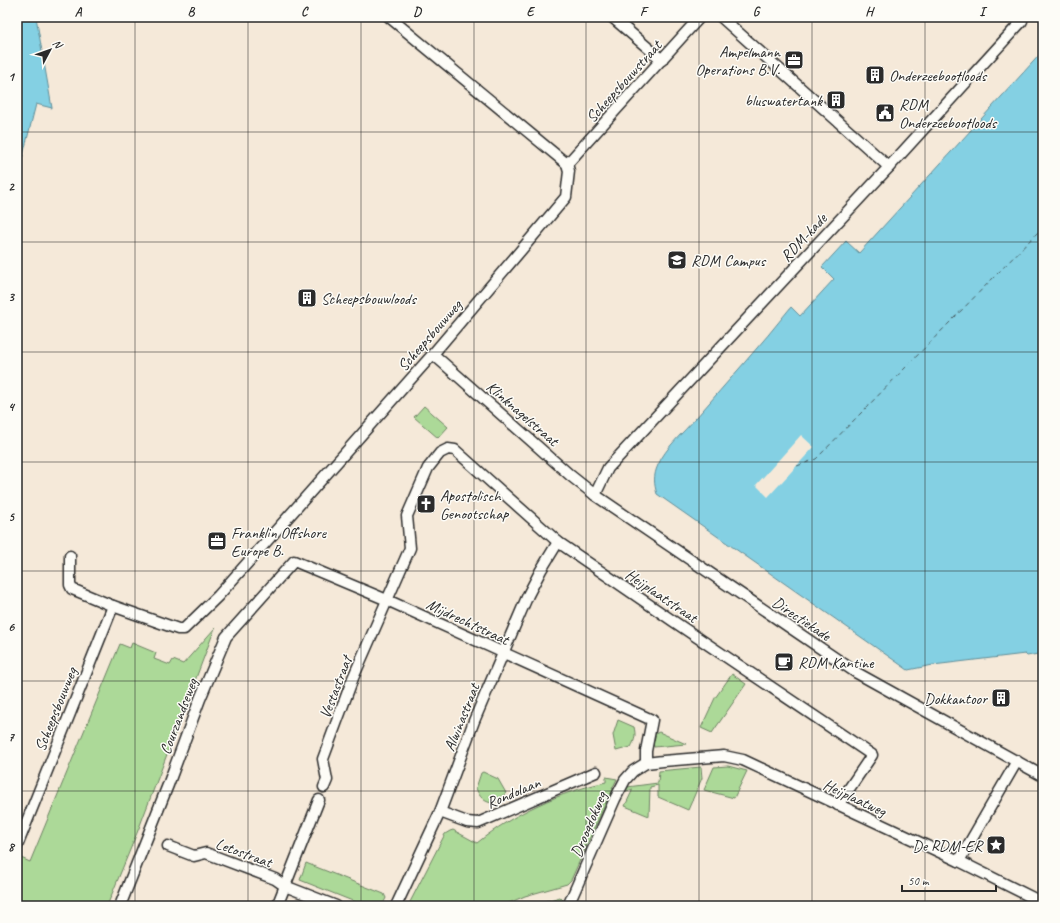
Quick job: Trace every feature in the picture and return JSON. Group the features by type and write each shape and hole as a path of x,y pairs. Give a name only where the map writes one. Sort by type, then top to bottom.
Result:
{"street":[{"path":"389,17 567,164"},
{"path":"612,17 662,60"},
{"name":"Scheepsbouwstraat","path":"567,164 700,17"},
{"path":"721,17 889,167"},
{"name":"RDM-kade","path":"595,495 608,468 889,167 1022,21"},
{"name":"Scheepsbouwweg","path":"70,556 70,585 72,589 113,606 178,629 184,629 218,596 433,354 566,197 569,171 567,164"},
{"name":"Klinknagelstraat","path":"433,354 571,476 595,495"},
{"name":"Heijplaatstraat","path":"445,450 455,450 558,542 872,755 838,805"},
{"name":"Vestastraat","path":"324,787 327,780 323,759 353,678 410,548 407,516 428,468 440,453 445,450"},
{"name":"Directiekade","path":"595,495 857,673 1043,776"},
{"name":"Alwinastraat","path":"396,906 440,812 474,721 540,570 558,542"},
{"name":"Courzandseweg","path":"120,906 200,699 226,638 294,561 299,563"},
{"name":"Mijdrechtstraat","path":"299,563 387,600 652,720 646,751 646,763"},
{"name":"Scheepsbouwweg","path":"17,846 113,606"},
{"name":"Heijplaatweg","path":"646,763 724,756 743,760 1043,903"},
{"path":"959,862 1017,761"},
{"name":"Droogdokweg","path":"568,906 615,799 625,780 633,771 646,763"},
{"name":"Rondolaan","path":"440,812 467,822 478,823 596,772"},
{"path":"277,906 319,800"},
{"name":"Letostraat","path":"168,846 194,856 206,853 275,879 285,886 336,906"}],"green space":[{"path":"424,406 448,427 438,438 414,417"},
{"path":"215,628 139,828 107,906 17,906 17,880 21,858 30,862 120,644 130,648 132,643 156,653 154,659 170,665 173,660 183,664"},
{"path":"732,674 746,684 712,733 701,728 715,698"},
{"path":"618,720 634,727 635,735 631,747 616,751 613,735"},
{"path":"659,732 686,744 654,747 653,743 655,734"},
{"path":"728,766 747,771 734,798 704,790 714,767"},
{"path":"701,767 702,778 688,810 658,797 658,785 650,787 649,816 625,806 633,789 609,796 571,880 567,884 525,896 502,906 408,906 445,834 450,831 453,830 477,843 506,822 522,813 555,798 589,786 606,782 606,777 617,779 612,789 658,783 659,771"},
{"path":"483,772 498,779 506,793 494,803 483,799 476,788 481,773"},
{"path":"306,863 384,894 386,898 382,906 365,906 300,880"},
{"path":"560,897 563,900 560,906 529,906"}],"water":[{"path":"17,17 36,17 52,108 36,104 17,179"},
{"path":"1043,51 1043,659 1038,654 1027,656 1025,654 933,665 908,670 657,494 655,473 661,458 670,446 744,363 791,307 800,316 834,279 822,267 846,241 859,253"}],"pier":[{"path":"801,435 814,447 768,497 756,485"}],"ferry route":[{"path":"797,466 816,459 1043,227"}],"place":[{"name":"Ampelmann Operations B.V.","path":"794,60"},
{"name":"Onderzeebootloods","path":"875,75"},
{"name":"bluswatertank","path":"836,100"},
{"name":"RDM Onderzeebootloods","path":"885,113"},
{"name":"RDM Campus","path":"677,260"},
{"name":"Scheepsbouwloods","path":"307,298"},
{"name":"Apostolisch Genootschap","path":"426,504"},
{"name":"Franklin Offshore Europe B.","path":"217,541"},
{"name":"RDM Kantine","path":"784,662"},
{"name":"Dokkantoor","path":"1001,698"},
{"name":"De RDM-ER","path":"996,845"}]}
